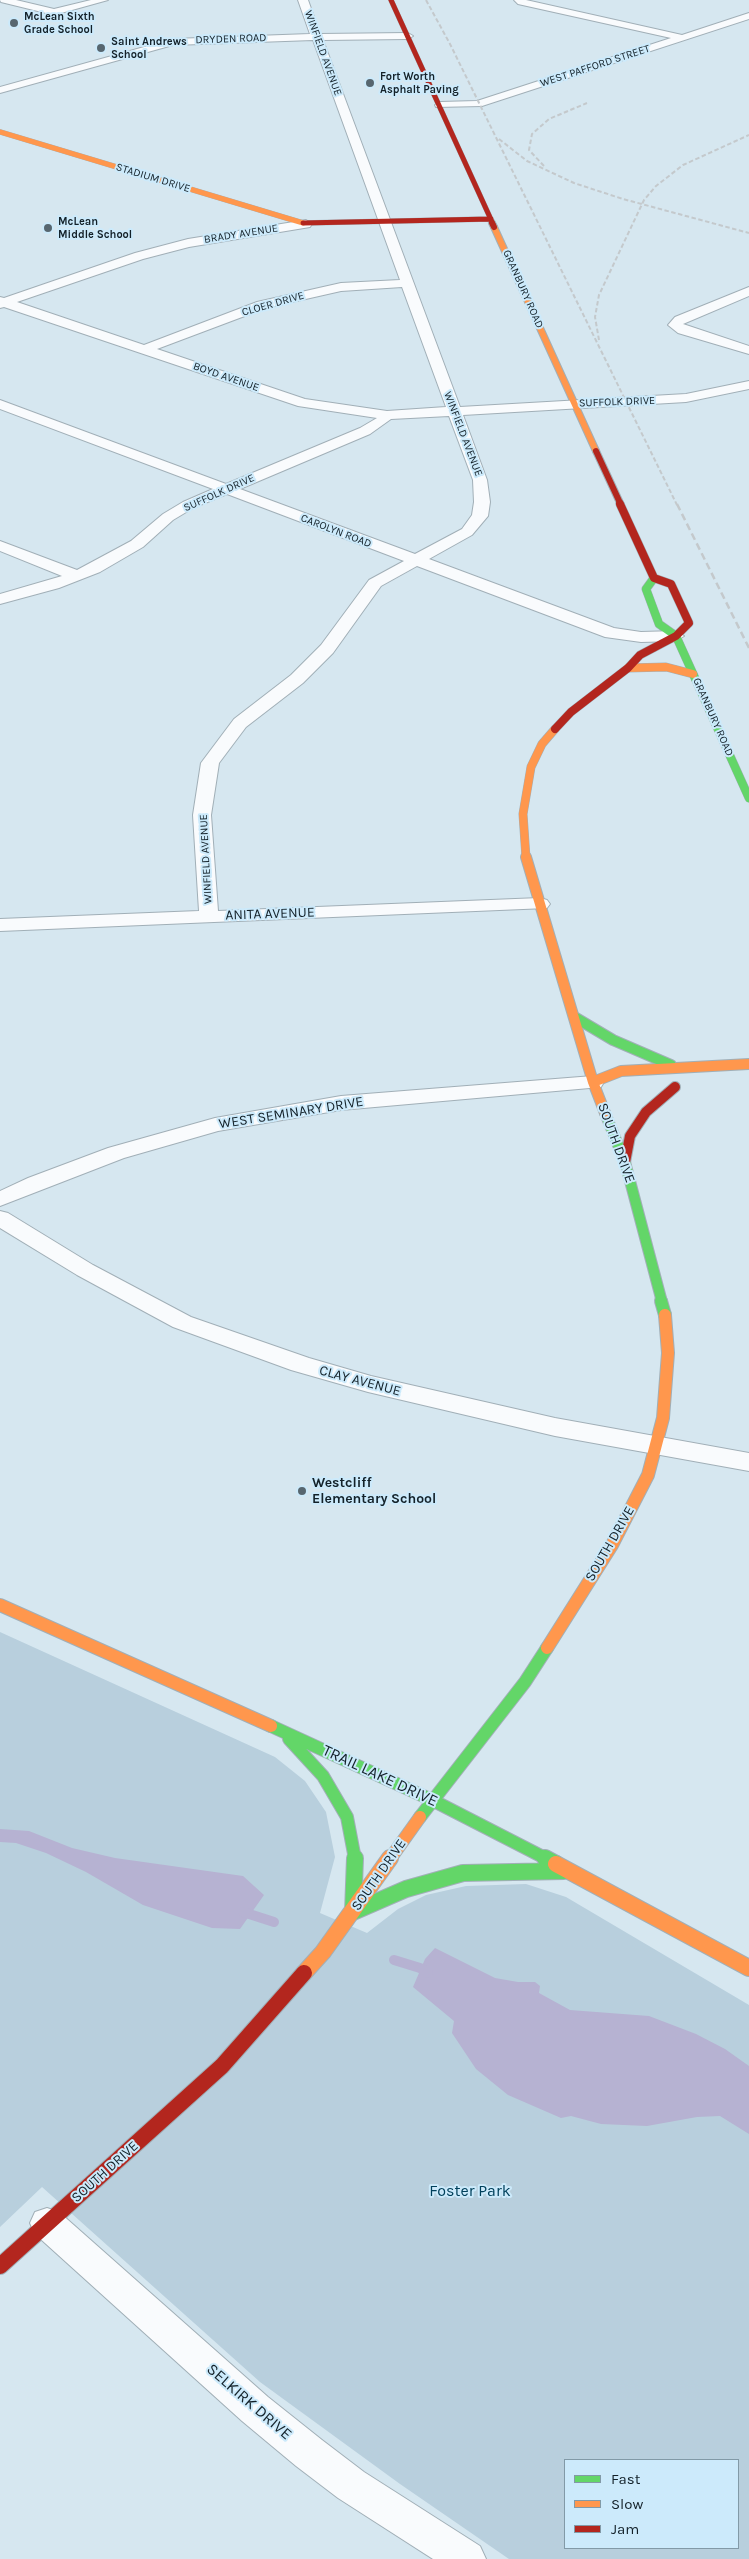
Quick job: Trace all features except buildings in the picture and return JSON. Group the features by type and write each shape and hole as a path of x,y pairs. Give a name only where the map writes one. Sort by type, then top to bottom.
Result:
{"street":[{"path":"4,0 54,12 103,0"},
{"name":"WINFIELD AVENUE","path":"209,916 202,815 210,763 240,723 297,679 327,650 375,583 467,532 480,516 480,480 303,0"},
{"name":"GRANBURY ROAD","path":"391,0 654,578 646,588 659,624 676,636 749,798"},
{"path":"518,1 681,38"},
{"name":"WEST PAFFORD STREET","path":"440,105 478,104 749,16"},
{"name":"DRYDEN ROAD","path":"0,90 160,44 200,40 408,36"},
{"name":"STADIUM DRIVE","path":"0,132 306,224"},
{"name":"BRADY AVENUE","path":"2,302 139,256 188,242 306,224 491,219"},
{"name":"CLOER DRIVE","path":"145,349 262,305 341,287 406,283"},
{"path":"749,290 680,320 675,325 683,330 749,350"},
{"name":"BOYD AVENUE","path":"2,302 303,403 387,415 453,410"},
{"name":"SUFFOLK DRIVE","path":"453,410 686,398 728,391 749,385"},
{"path":"728,391 749,398"},
{"name":"CAROLYN ROAD","path":"0,404 414,561 611,633 641,637 676,636"},
{"name":"SUFFOLK DRIVE","path":"0,599 53,585 76,576 118,556 137,544 168,518 188,505 365,431 383,420 387,415"},
{"path":"0,546 76,576"},
{"path":"654,578 672,584 689,623 676,636"},
{"name":"SOUTH DRIVE","path":"0,2266 222,2066 323,1952 432,1800 525,1682 612,1545 648,1475 658,1445 663,1418 668,1353 666,1320 625,1162 593,1082 576,1018 526,859 522,814 531,767 542,744 571,712 628,668 640,654 676,636"},
{"path":"628,668 666,667 693,674"},
{"name":"ANITA AVENUE","path":"0,925 540,904"},
{"path":"576,1018 613,1040 680,1068"},
{"name":"WEST SEMINARY DRIVE","path":"0,1199 36,1183 108,1156 215,1125 360,1101 593,1082 621,1071 749,1064"},
{"name":"WEST SEMINARY DRIVE","path":"593,1082 616,1087"},
{"path":"625,1162 630,1136 646,1112 679,1086 658,1087"},
{"name":"CLAY AVENUE","path":"0,1218 85,1270 182,1322 229,1340 368,1384 555,1427 749,1462"},
{"name":"TRAIL LAKE DRIVE","path":"0,1605 282,1730 432,1800 747,1963"},
{"path":"282,1730 323,1776 347,1817 355,1859 353,1912 406,1889 463,1873 570,1871"},
{"name":"SELKIRK DRIVE","path":"48,2223 255,2409 309,2454 351,2486 467,2559"}],"green space":[{"name":"Foster Park","path":"0,1632 275,1757 305,1781 326,1812 335,1857 320,1913 367,1933 398,1909 426,1895 466,1886 526,1884 566,1897 749,2005 749,2559 509,2559 400,2484 260,2382 42,2187 0,2227"}],"shaded area":[{"path":"0,1829 29,1831 72,1848 115,1858 243,1876 264,1895 240,1929 212,1928 143,1905 86,1872 46,1853 16,1843 0,1842"},
{"path":"435,1948 495,1978 518,1982 535,1982 540,1986 539,1993 570,2010 649,2016 696,2034 725,2049 749,2066 749,2134 720,2116 697,2117 647,2126 601,2124 571,2116 561,2118 508,2095 476,2069 452,2033 454,2021 413,1987 425,1959"}],"waterway":[{"path":"243,1912 274,1922"},
{"path":"394,1960 420,1968 428,1973"}],"railway":[{"path":"426,0 450,44 677,505"},
{"path":"544,166 529,150 532,134 549,119 587,103"},
{"path":"642,204 656,186 683,165 749,135"},
{"path":"499,139 527,161 574,183 642,204"},
{"path":"599,340 595,317 599,295 642,204"},
{"path":"642,204 749,233"},
{"path":"677,504 749,648"}],"traffic: fast":[{"path":"654,578 646,589 659,624 676,636 749,798"},
{"path":"576,1018 613,1040 671,1065"},
{"path":"605,1113 625,1162 665,1315"},
{"path":"420,1817 525,1682 547,1648"},
{"path":"271,1726 432,1800 556,1864"},
{"path":"289,1739 323,1776 347,1817 355,1859 353,1912 406,1889 463,1873 564,1871"}],"traffic: slow":[{"path":"0,132 303,223"},
{"path":"494,227 596,451"},
{"path":"628,668 666,667 693,674"},
{"path":"555,729 542,744 531,767 523,814 526,859 593,1082 605,1113"},
{"path":"593,1082 621,1071 749,1064"},
{"path":"547,1648 612,1545 648,1475 663,1418 668,1353 665,1315"},
{"path":"0,1605 271,1726"},
{"path":"304,1973 323,1952 420,1817"},
{"path":"556,1864 749,1968"}],"traffic: jam":[{"path":"391,0 494,227"},
{"path":"303,223 491,219"},
{"path":"555,729 571,712 628,668 640,655 676,636 689,623 671,584 654,578 596,451"},
{"path":"625,1162 630,1136 646,1112 675,1087"},
{"path":"0,2266 222,2066 304,1973"}],"place":[{"name":"McLean Sixth Grade School","path":"14,23"},
{"name":"Saint Andrews School","path":"101,48"},
{"name":"Fort Worth Asphalt Paving","path":"370,83"},
{"name":"McLean Middle School","path":"48,228"},
{"name":"Westcliff Elementary School","path":"302,1491"}]}
